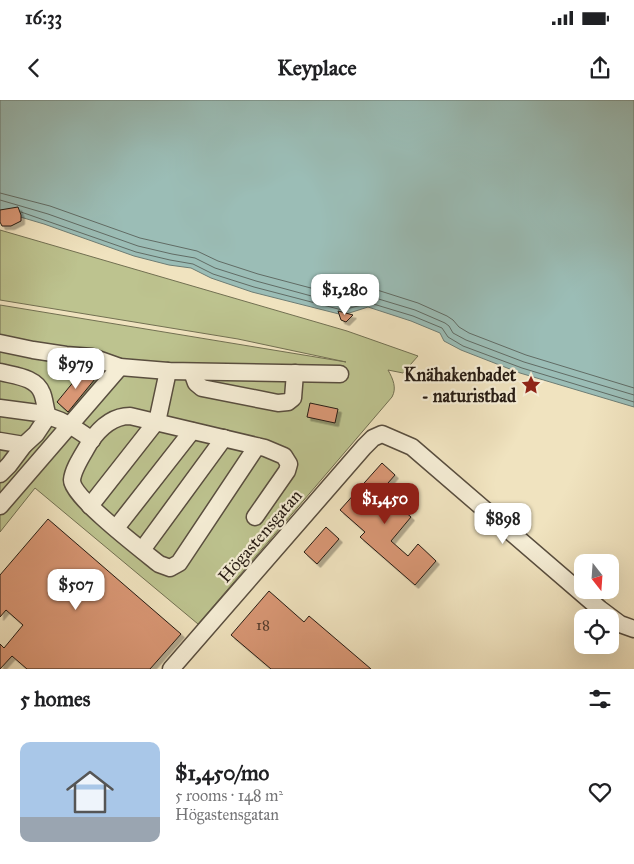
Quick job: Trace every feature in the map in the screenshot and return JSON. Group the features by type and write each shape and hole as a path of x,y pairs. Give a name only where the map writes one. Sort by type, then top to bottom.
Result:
{"street":[{"path":"0,343 33,350 92,357 120,367 192,372 340,374"},
{"path":"0,506 120,367"},
{"path":"90,506 156,422 168,371"},
{"path":"0,372 37,383 41,390 48,416 36,434 24,445 0,474"},
{"path":"192,372 196,383 202,388 278,404 288,402 293,398 295,373"},
{"path":"0,408 38,412 71,425 92,440"},
{"path":"255,517 287,472 289,464 284,456 257,446 130,416 120,417 110,422 96,433 72,479 77,492 90,506 142,550 164,567 170,568 177,565 257,446"},
{"path":"116,528 192,431"},
{"name":"Högastensgatan","path":"171,669 364,447 373,438 382,434 412,447 600,609 620,624 634,629"},
{"path":"142,550 224,438"},
{"path":"0,441 24,445"}],"green space":[{"path":"0,230 347,331 418,356 403,373 388,370 394,384 392,397 198,624 35,488 0,532 0,305 346,362 238,339 0,300"}],"water":[{"path":"0,100 634,100 634,407 520,373 461,350 444,341 440,333 368,307 343,315 252,292 211,278 191,268 169,265 134,256 44,224 0,211"}],"building":[{"path":"18,207 21,221 11,226 2,226 0,210"},
{"path":"338,311 353,315 346,322 341,320"},
{"path":"84,369 95,379 68,412 57,402"},
{"path":"310,403 338,409 335,423 307,417"},
{"path":"382,463 395,475 381,491 411,517 391,541 408,556 418,544 436,561 415,585 360,537 365,532 340,510"},
{"path":"48,519 181,634 150,669 27,669 12,656 0,669 0,644 4,648 23,625 6,610 0,617 0,575"},
{"path":"326,527 339,539 317,564 304,552"},
{"path":"269,591 304,622 309,616 371,669 271,669 231,635"}],"place":[{"name":"Knähakenbadet - naturistbad","path":"531,385"}]}
